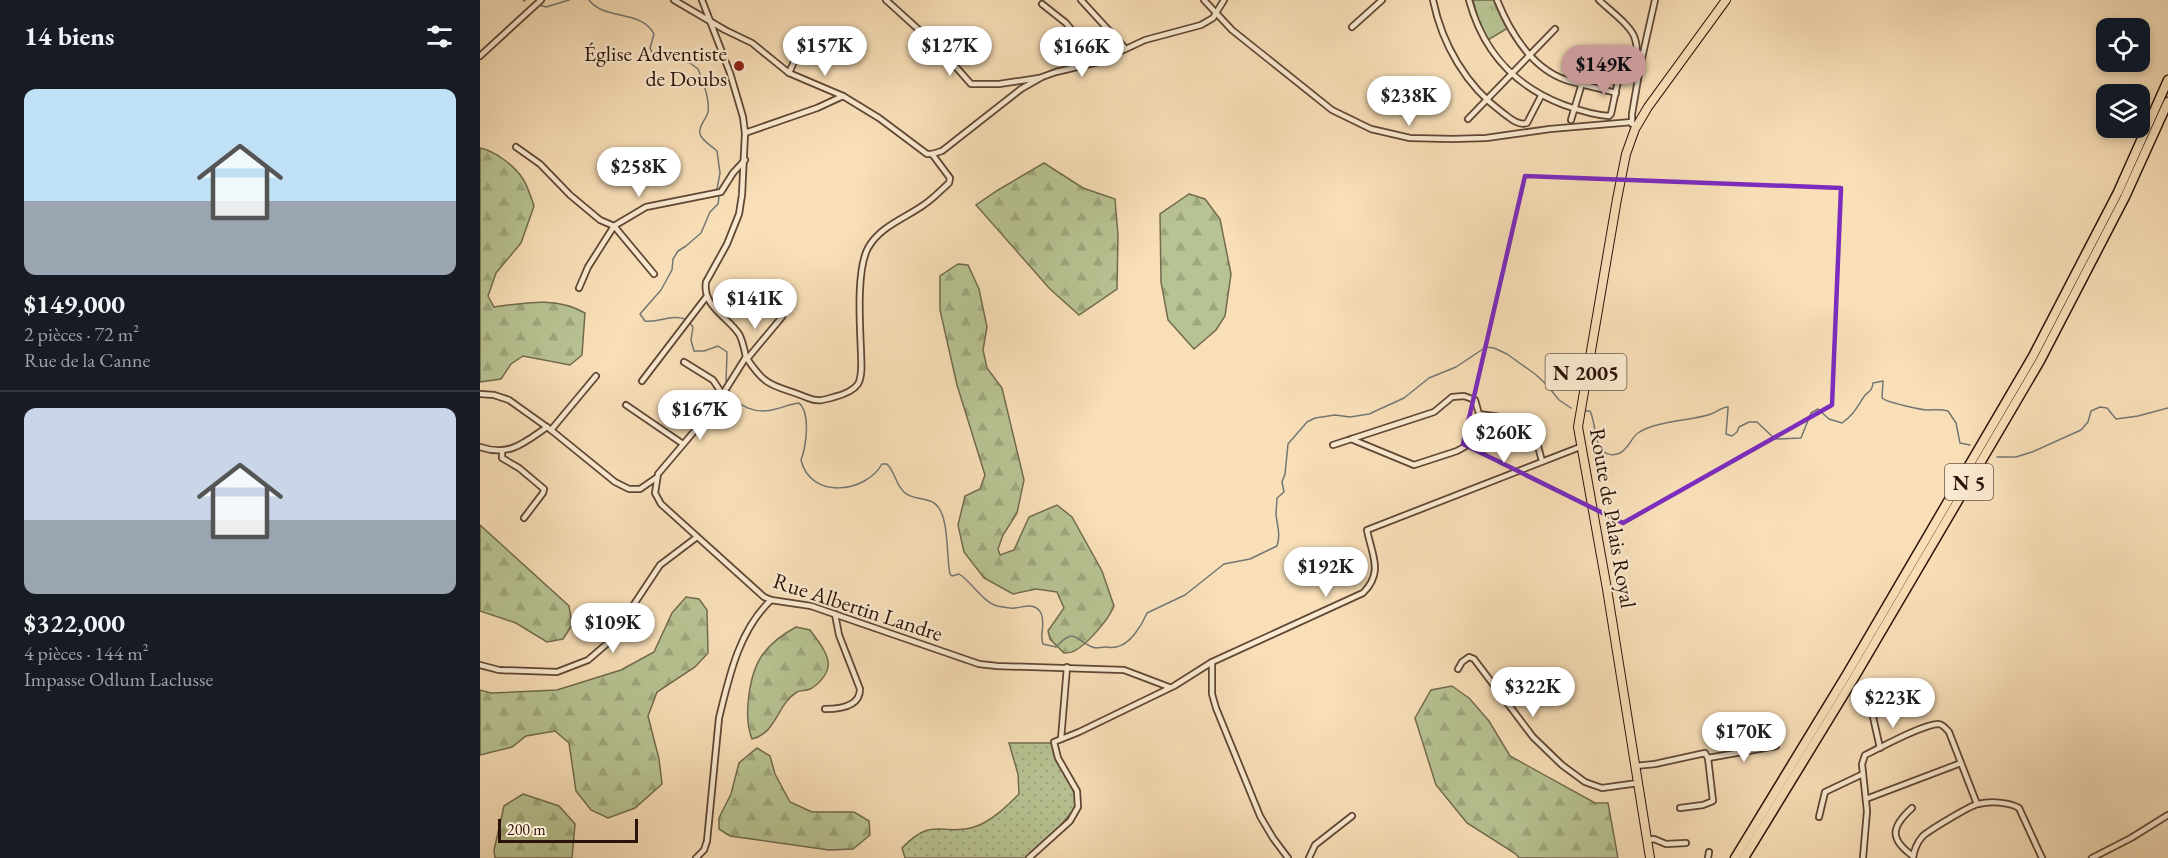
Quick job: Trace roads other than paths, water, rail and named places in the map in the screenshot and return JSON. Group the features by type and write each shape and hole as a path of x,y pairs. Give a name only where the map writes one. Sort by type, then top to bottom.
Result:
{"highway":[{"name":"N 5","path":"1735,858 2033,356 2118,192 2168,80"},
{"name":"N 5","path":"1744,858 1802,766 2040,361 2125,197 2168,102"}],"main road":[{"name":"Route de Palais Royal","path":"1650,858 1607,589 1580,447 1578,427 1580,402 1617,199 1633,125 1726,0"}],"street":[{"path":"480,56 541,0"},
{"path":"674,0 758,47 789,73 843,96 901,133 927,153 932,154 942,151 1021,89 1042,77 1098,62 1145,40 1201,25 1218,13 1224,0"},
{"path":"702,0 730,73 743,117 745,133 745,160 739,213 733,231 706,282 707,296 738,333 743,342 746,358 755,372 765,381 777,388 820,401 854,388 858,383 861,370 860,308 865,255 871,242 883,230 925,204 949,183 950,178 932,154"},
{"path":"886,0 940,49 971,84 999,84 1042,77"},
{"path":"1081,0 1125,48"},
{"path":"1204,0 1232,30 1332,110 1371,129 1410,138 1486,138 1550,129 1633,125 1640,67 1655,0"},
{"path":"1352,27 1382,0"},
{"path":"1432,0 1439,25 1455,60 1470,81 1500,111 1521,125 1527,123 1542,96"},
{"path":"1469,0 1480,31 1492,52 1511,75 1542,96 1574,109 1609,116 1618,81"},
{"path":"1497,0 1507,23 1530,55 1545,69 1564,79 1616,93"},
{"path":"1599,0 1632,30 1640,67"},
{"path":"1042,4 1066,23 1098,62"},
{"path":"1467,119 1555,29"},
{"path":"789,73 804,39"},
{"path":"1571,120 1588,63"},
{"path":"745,133 817,108 843,96"},
{"path":"516,147 540,164 570,195 600,220 614,226 654,274"},
{"path":"579,288 588,267 614,226 646,207 721,192 735,170 745,160"},
{"path":"642,381 662,357 687,319 707,296"},
{"path":"480,394 510,400 615,482 629,489 640,489 656,478 724,393 746,358 782,317"},
{"path":"684,362 713,380 724,393"},
{"path":"480,447 502,451 549,429 596,376"},
{"path":"1333,444 1434,412 1452,397 1464,396 1475,400 1479,414 1473,442 1457,451 1414,465 1351,440"},
{"path":"626,405 683,444"},
{"path":"1479,414 1500,417 1536,439 1542,461"},
{"path":"1029,858 1070,821 1078,807 1077,791 1058,758 1054,742 1169,687 1212,662 1362,593 1370,585 1375,575 1376,565 1367,530 1580,447"},
{"path":"502,451 502,458 519,468 544,489 524,518"},
{"name":"Rue Albertin Landre","path":"656,478 658,500 697,537 771,600 807,605 970,662 997,666 1124,670 1169,687"},
{"path":"480,665 499,669 557,672 588,660 609,642 660,565 697,537"},
{"path":"696,858 704,850 707,842 719,718 723,701 743,638 752,621 771,600"},
{"path":"825,709 842,709 857,700 860,695 860,689 839,634 835,614"},
{"path":"1458,669 1465,658 1469,657 1474,660 1533,737 1562,765 1585,782 1602,788 1638,783"},
{"path":"1212,662 1212,694 1216,708 1260,816 1288,858"},
{"path":"1061,739 1067,668"},
{"path":"1870,708 1880,748"},
{"path":"1863,858 1867,811 1862,764 1865,754 1918,730 1938,724 1949,732 1977,804"},
{"path":"1635,766 1776,746"},
{"path":"1680,808 1703,805 1713,801 1706,756"},
{"path":"1866,800 1961,763"},
{"path":"1819,816 1825,792 1863,774"},
{"path":"1912,808 1898,820 1895,830 1900,846 1913,857 1915,848 1923,835 1977,804 2004,803 2013,804 2019,808 2042,858"},
{"path":"2092,858 2168,815"},
{"path":"1309,858 1315,845 1352,816"},
{"path":"1648,840 1654,839 1661,843 1686,843"}],"waterway":[{"path":"539,5 546,7 569,0"},
{"path":"589,0 604,11 641,21 648,26 654,34 650,48 654,56 690,63 698,69 708,101 708,112 700,128 700,134 717,151 720,173 717,189"},
{"path":"685,319 675,317 645,321 640,314 661,290 672,270 673,259 678,251 701,233 710,212 718,204 719,197"},
{"path":"689,322 693,327 691,340 694,351 704,351 718,346 727,352 726,384"},
{"path":"728,388 731,395 741,405 754,410 769,411 799,403 803,408 806,422 806,439 801,460 806,473 815,481 838,488 851,486 863,482 882,464 887,464 904,492 930,501 939,508 945,526 952,576 959,574 983,597 997,606 1036,607 1042,617 1043,644 1056,647 1067,637 1074,636 1094,648 1113,647 1126,643 1135,634 1147,613 1185,595 1224,564 1250,559 1277,546 1279,534 1276,514 1277,498 1284,492 1282,482 1288,444 1307,422 1315,418 1335,415 1350,417 1369,414 1404,398 1429,378 1456,367 1486,347 1507,354 1535,374 1559,400 1571,408"},
{"path":"1585,411 1590,411 1600,447 1611,455 1623,451 1636,435 1645,429 1703,416 1728,407 1726,434 1732,436 1739,427 1749,422 1757,422 1775,439 1801,438 1811,413 1818,409 1829,419 1842,423 1854,412 1873,383 1883,381 1882,398 1885,400 1918,409 1948,411 1956,423 1960,443 1970,445"},
{"path":"1997,457 2016,457 2032,452 2081,430 2088,422 2091,411 2100,407 2107,408 2116,419 2168,408"}],"place":[{"name":"Église Adventiste de Doubs","path":"739,66"}]}
